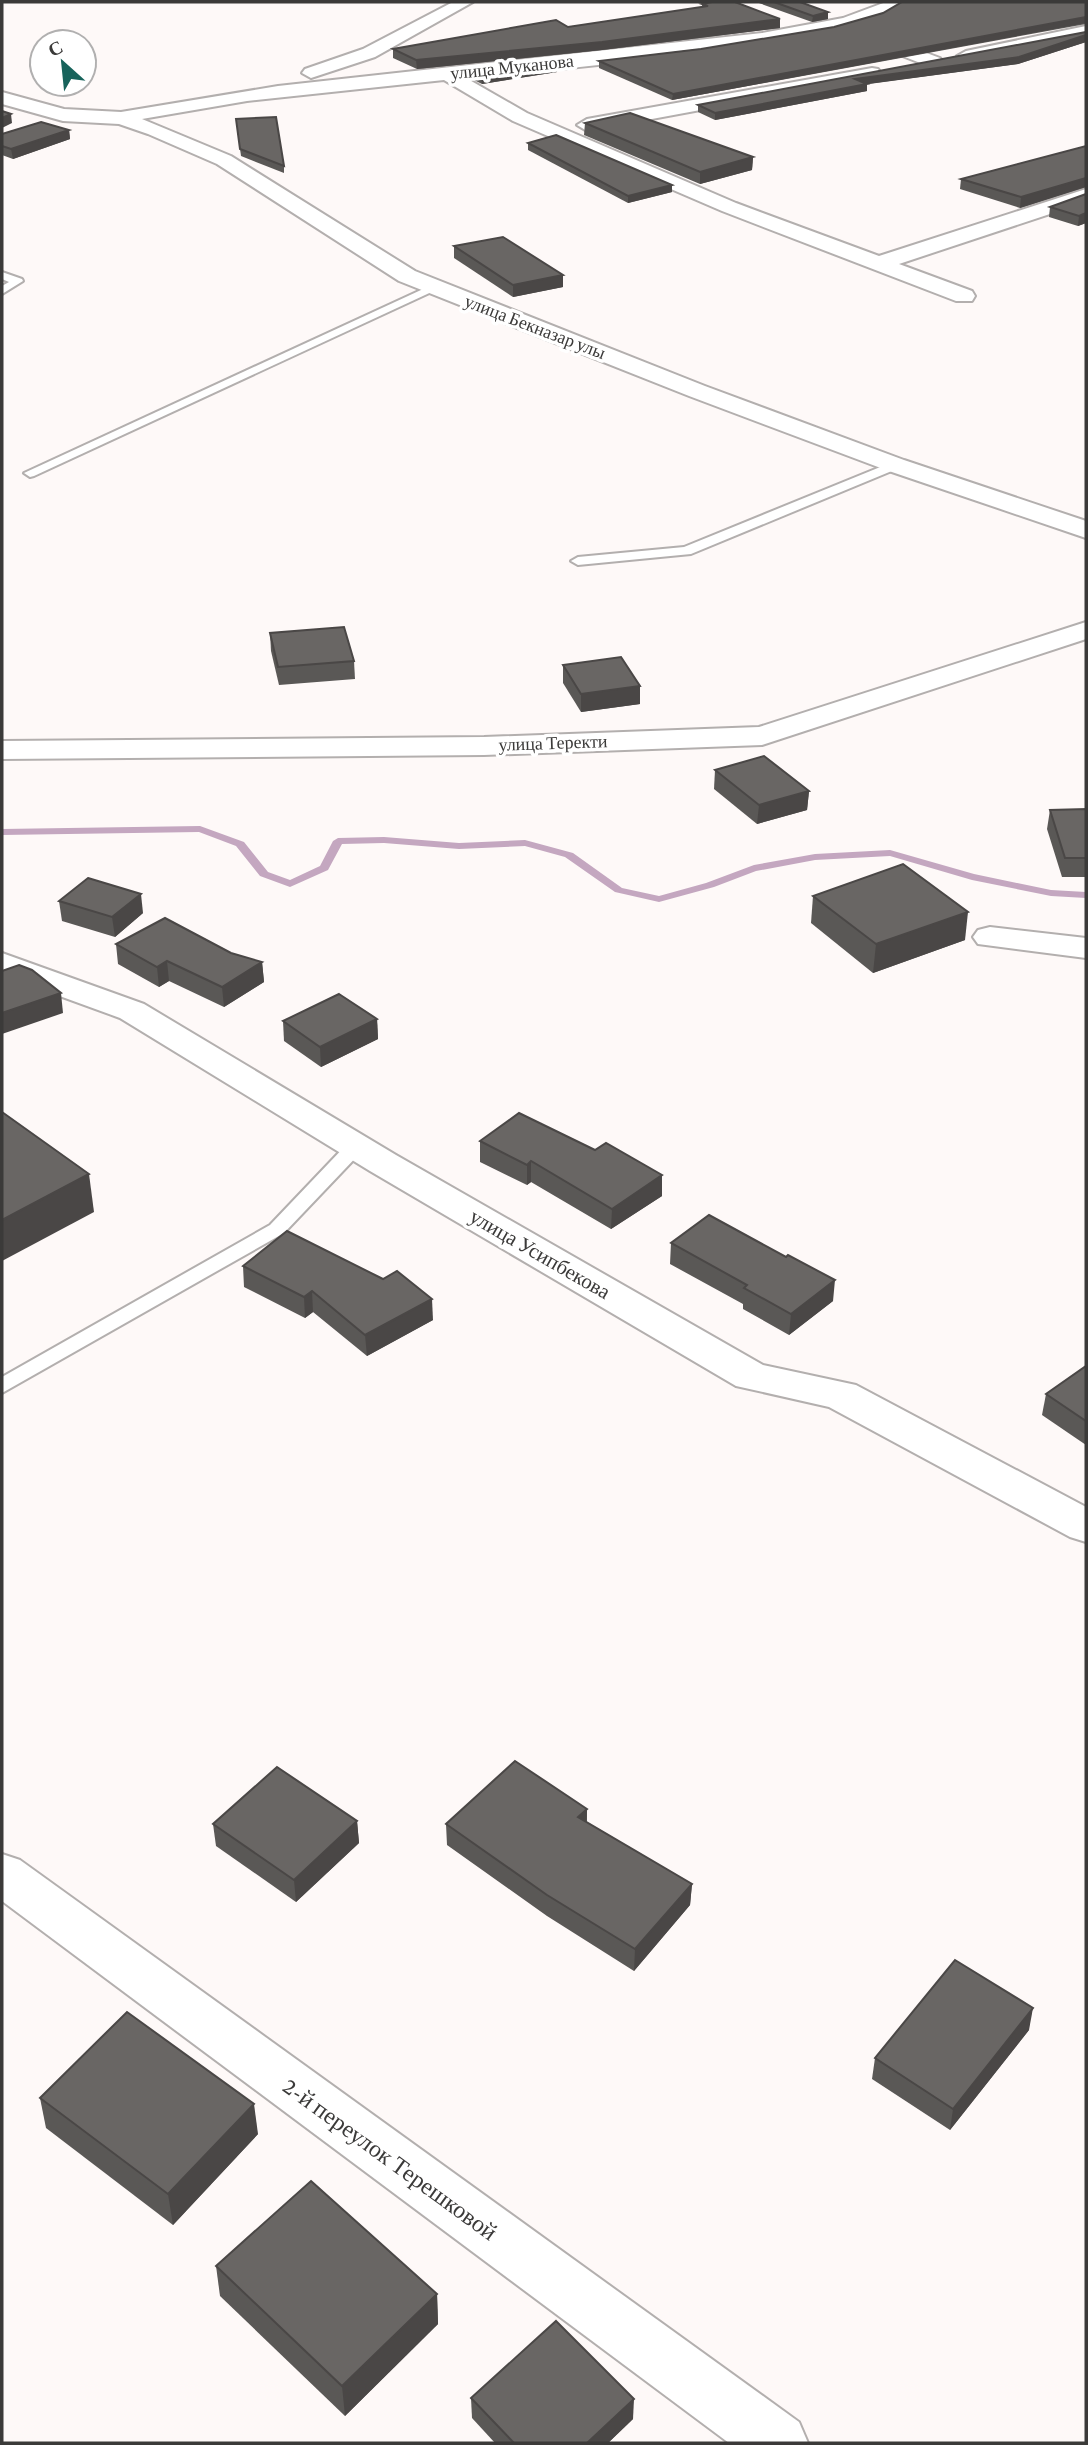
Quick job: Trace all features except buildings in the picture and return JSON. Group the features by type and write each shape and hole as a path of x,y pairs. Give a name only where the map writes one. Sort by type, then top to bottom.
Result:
{"street":[{"path":"263,93 369,53 465,2"},
{"name":"улица Муканова","path":"121,118 182,104 263,93 669,50 827,26 865,18 900,2"},
{"path":"783,20 808,29"},
{"path":"827,26 874,38 934,62"},
{"path":"554,131 934,62 1086,31"},
{"path":"446,74 503,109 729,207 964,296"},
{"name":"улица Бекназар улы","path":"2,98 63,115 121,118 224,160 407,276 895,465 1086,530"},
{"path":"26,128 63,115"},
{"path":"877,264 1086,195"},
{"name":"улица Теректи","path":"2,750 484,746 762,736 1086,629"},
{"path":"990,937 1086,948"},
{"name":"улица Усипбекова","path":"2,963 132,1011 356,1146 751,1376 841,1395 1086,1525"},
{"name":"2-й переулок Терешковой","path":"2,1874 778,2443"}],"lane":[{"path":"2,275 18,281 2,291"},
{"path":"30,473 434,287"},
{"path":"578,561 686,551 895,465"},
{"path":"2,1386 277,1228 356,1146"}],"waterway":[{"path":"2,832 200,829 240,844 264,874 290,884 324,868 338,841 384,840 459,846 525,843 569,855 619,890 659,899 710,885 754,868 815,857 890,853 972,877 1051,893 1086,895"}]}
